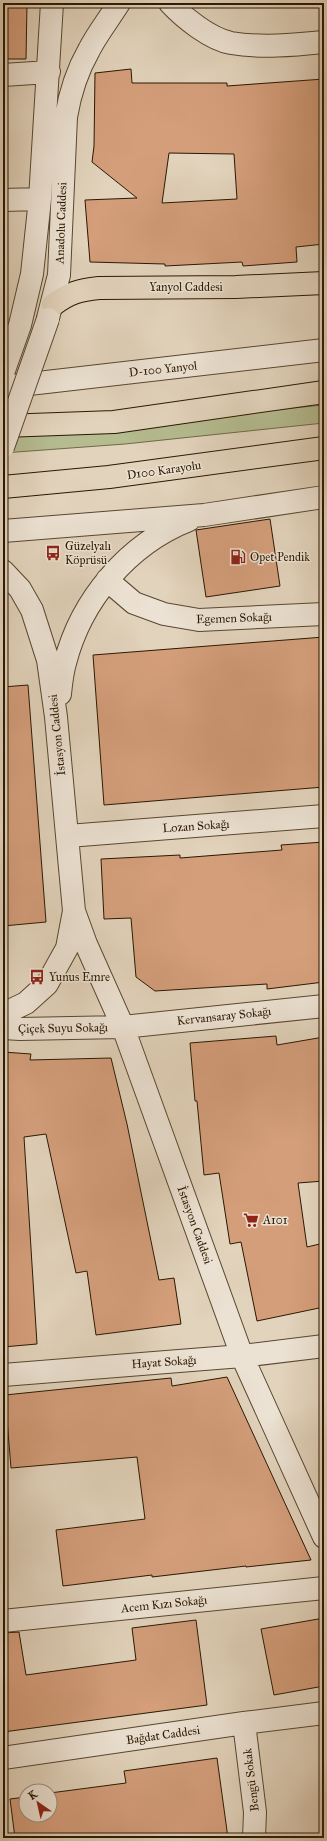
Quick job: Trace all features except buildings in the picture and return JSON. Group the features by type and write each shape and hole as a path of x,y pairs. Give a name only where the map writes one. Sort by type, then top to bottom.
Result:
{"main road":[{"name":"Yanyol Caddesi","path":"50,312 66,295 82,290 99,288 236,287 324,283"},
{"path":"3,426 114,422 324,392"},
{"name":"D100 Karayolu","path":"3,487 109,478 324,448"}],"street":[{"name":"Anadolu Caddesi","path":"3,373 20,325 32,274 40,199 49,72 52,3"},
{"name":"Anadolu Caddesi","path":"3,447 50,312 59,275 66,117 69,99 74,82 89,49 119,3"},
{"path":"170,3 184,18 205,31 230,43 253,45 324,42"},
{"path":"3,75 49,72"},
{"path":"3,200 40,199"},
{"name":"D-100 Yanyol","path":"3,387 324,350"},
{"path":"3,531 204,514 324,497"},
{"path":"56,717 64,664 74,634 88,608 107,580 144,545 170,528 204,514"},
{"name":"İstasyon Caddesi","path":"3,571 20,589 32,610 42,635 48,660 56,717 74,911 67,948 47,984 26,1003 3,1014"},
{"name":"Egemen Sokağı","path":"107,580 134,603 164,614 199,620 324,614"},
{"name":"Lozan Sokağı","path":"68,836 324,816"},
{"name":"İstasyon Caddesi","path":"74,911 86,944 123,1027 242,1356 324,1536"},
{"name":"Kervansaray Sokağı","path":"123,1027 324,1006"},
{"name":"Çiçek Suyu Sokağı","path":"3,1028 123,1027"},
{"name":"Hayat Sokağı","path":"3,1375 242,1356 324,1346"},
{"name":"Acem Kızı Sokağı","path":"3,1621 324,1588"},
{"name":"Bağdat Caddesi","path":"3,1758 244,1723 324,1713"},
{"name":"Bengü Sokak","path":"244,1723 255,1812 254,1838"}],"green space":[{"path":"324,405 324,423 125,444 3,453 3,433 135,423"}],"place":[{"name":"Güzelyalı Köprüsü","path":"53,553"},
{"name":"Opet Pendik","path":"238,557"},
{"name":"Yunus Emre","path":"37,977"},
{"name":"A101","path":"251,1220"}]}
